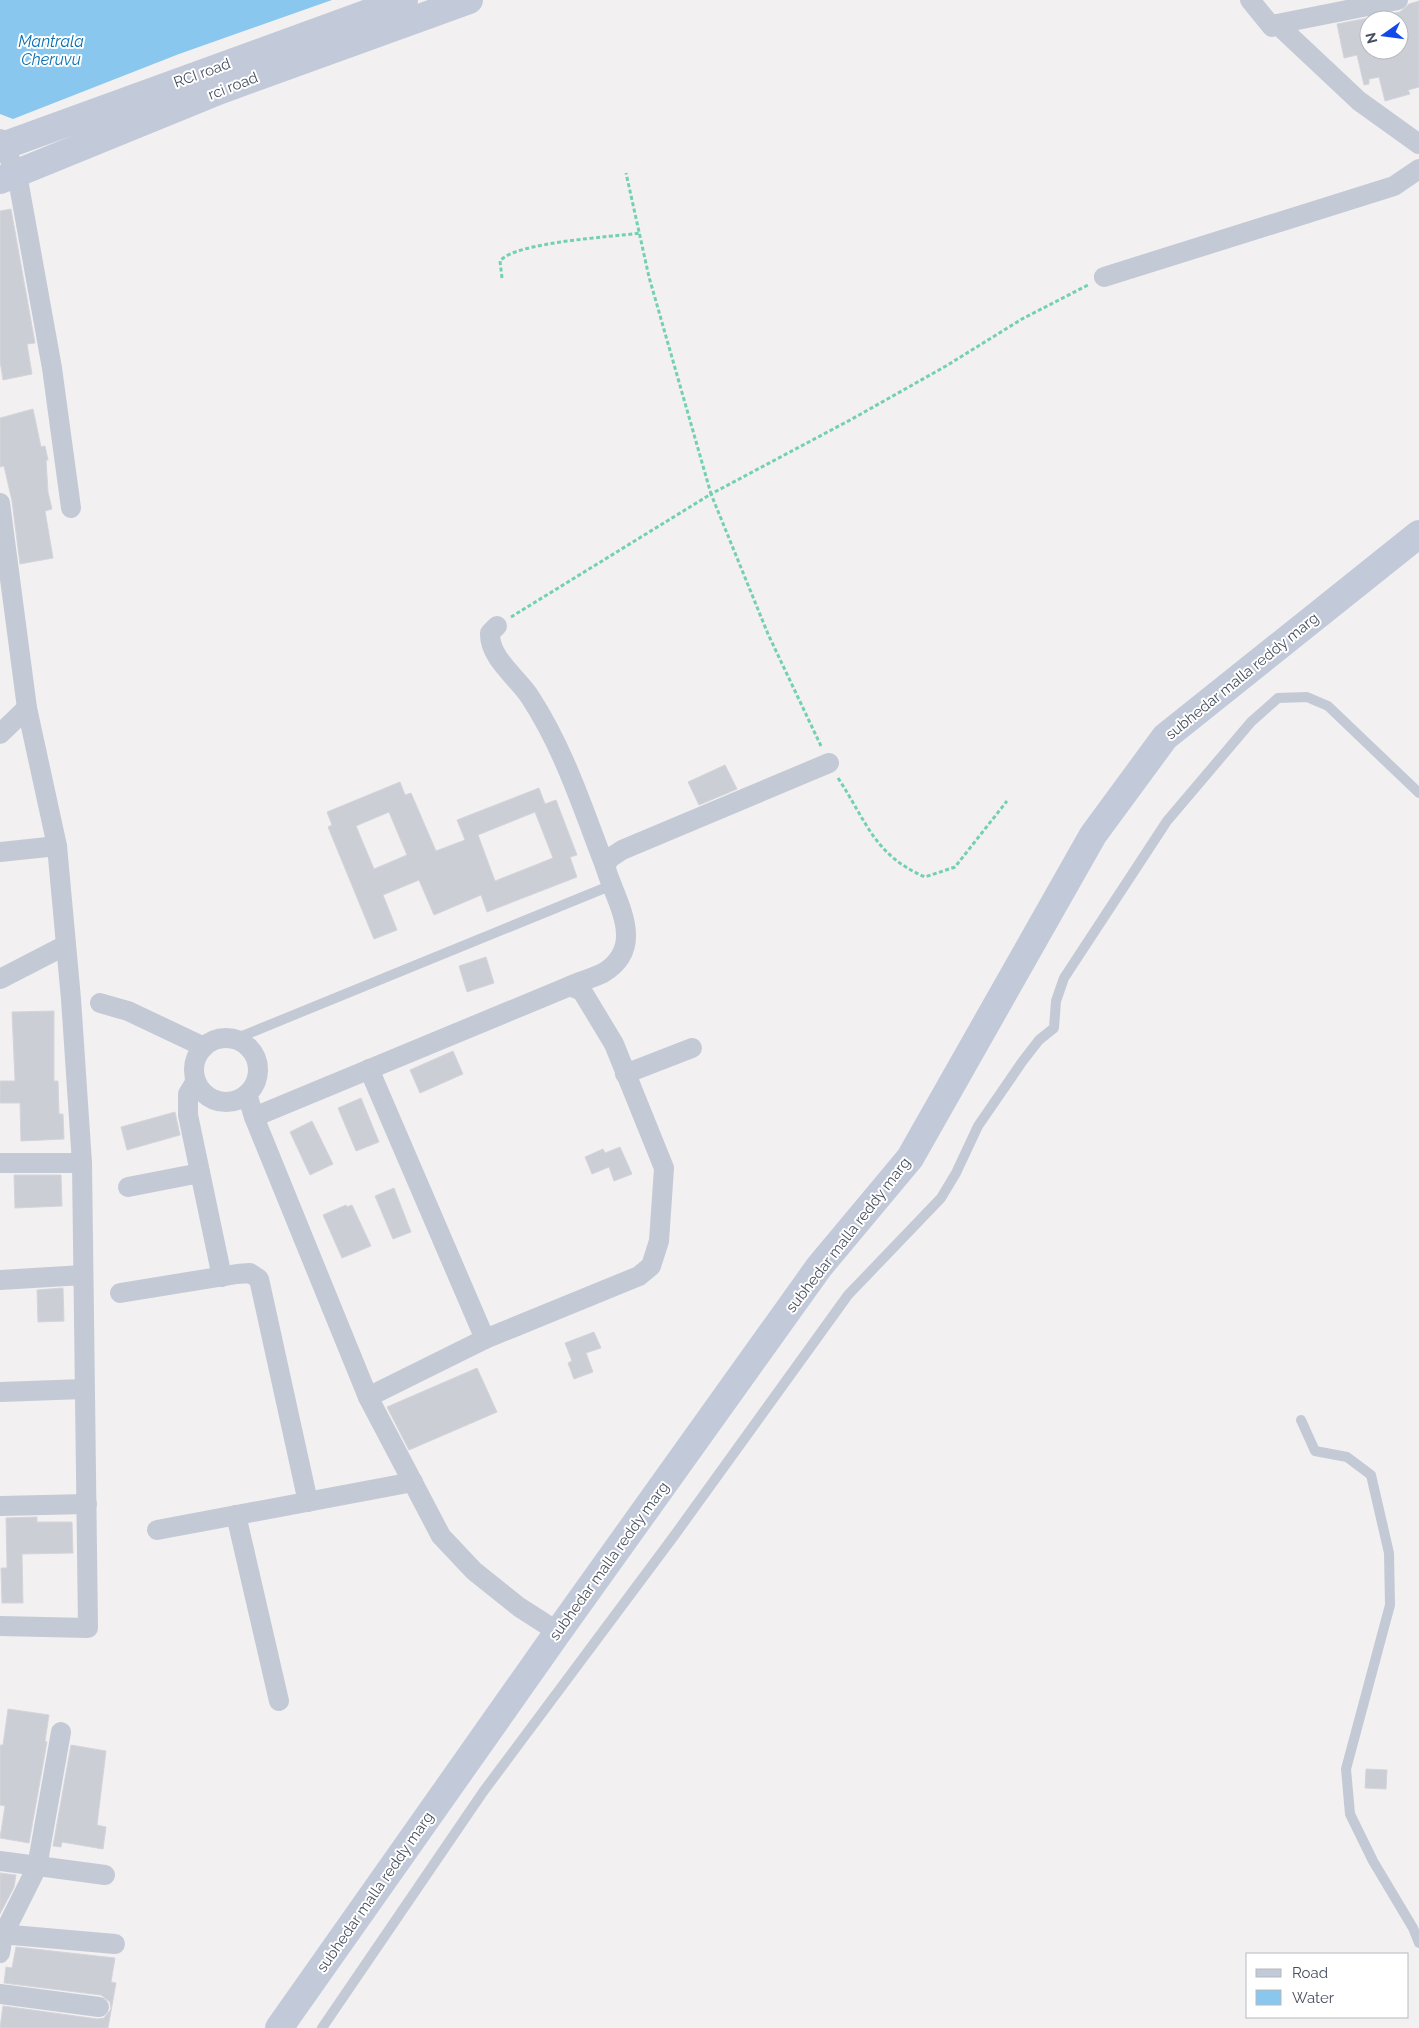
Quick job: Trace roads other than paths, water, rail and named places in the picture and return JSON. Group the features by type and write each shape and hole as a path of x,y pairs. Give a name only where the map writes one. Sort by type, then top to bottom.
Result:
{"main road":[{"name":"RCI road","path":"1,144 404,0"},
{"name":"rci road","path":"9,177 218,91 469,0"},
{"name":"subhedar malla reddy marg","path":"279,2028 558,1632 819,1267 910,1158 1093,835 1164,737 1419,534"}],"street":[{"path":"1250,0 1272,27 1276,24 1398,0"},
{"path":"1276,24 1358,101 1419,144"},
{"path":"1,144 52,368 71,508"},
{"path":"1104,277 1394,186 1419,168"},
{"path":"0,503 27,708 57,846 66,945 82,1163 88,1628 0,1626"},
{"path":"254,1117 603,973 617,961 623,950 627,930 622,908 555,738 529,696 491,645 490,634 497,626"},
{"path":"0,734 27,708"},
{"path":"605,866 610,858 622,850 829,762"},
{"path":"0,852 57,846"},
{"path":"0,979 66,945"},
{"path":"368,1397 485,1340 639,1276 651,1266 659,1241 664,1168 614,1044 582,991 570,986"},
{"path":"100,1003 128,1011 204,1047"},
{"path":"224,1038 235,1039 245,1044 253,1053 257,1063 258,1074 254,1085 247,1094 238,1100 227,1102 217,1101 208,1097 196,1081 194,1061 204,1047 214,1040 224,1038"},
{"path":"625,1074 692,1048"},
{"path":"369,1069 485,1340"},
{"path":"196,1081 188,1094 186,1104 222,1277"},
{"path":"247,1094 254,1117 368,1397 441,1536 474,1571 519,1607 558,1632"},
{"path":"0,1163 82,1163"},
{"path":"128,1187 200,1173"},
{"path":"120,1293 250,1274 259,1279 308,1502"},
{"path":"0,1280 83,1275"},
{"path":"0,1392 84,1389"},
{"path":"156,1530 413,1482"},
{"path":"0,1506 87,1504"},
{"path":"236,1515 279,1701"},
{"path":"61,1732 37,1866 1,1941 116,1944"},
{"path":"0,1861 105,1875"},
{"path":"0,1994 99,2007"}],"lane":[{"path":"322,2028 483,1792 674,1536 848,1295 941,1198 978,1126 1039,1040 1054,1028 1056,1001 1064,978 1167,821 1251,722 1278,698 1306,697 1328,706 1419,793"},
{"path":"235,1039 612,885"},
{"path":"1301,1420 1315,1451 1347,1457 1371,1475 1389,1553 1390,1605 1358,1720 1346,1769 1346,1778 1350,1814 1373,1860 1413,1928 1419,1943"}],"water":[{"name":"Mantrala Cheruvu","path":"0,0 332,0 179,54 13,119 0,114"}]}
